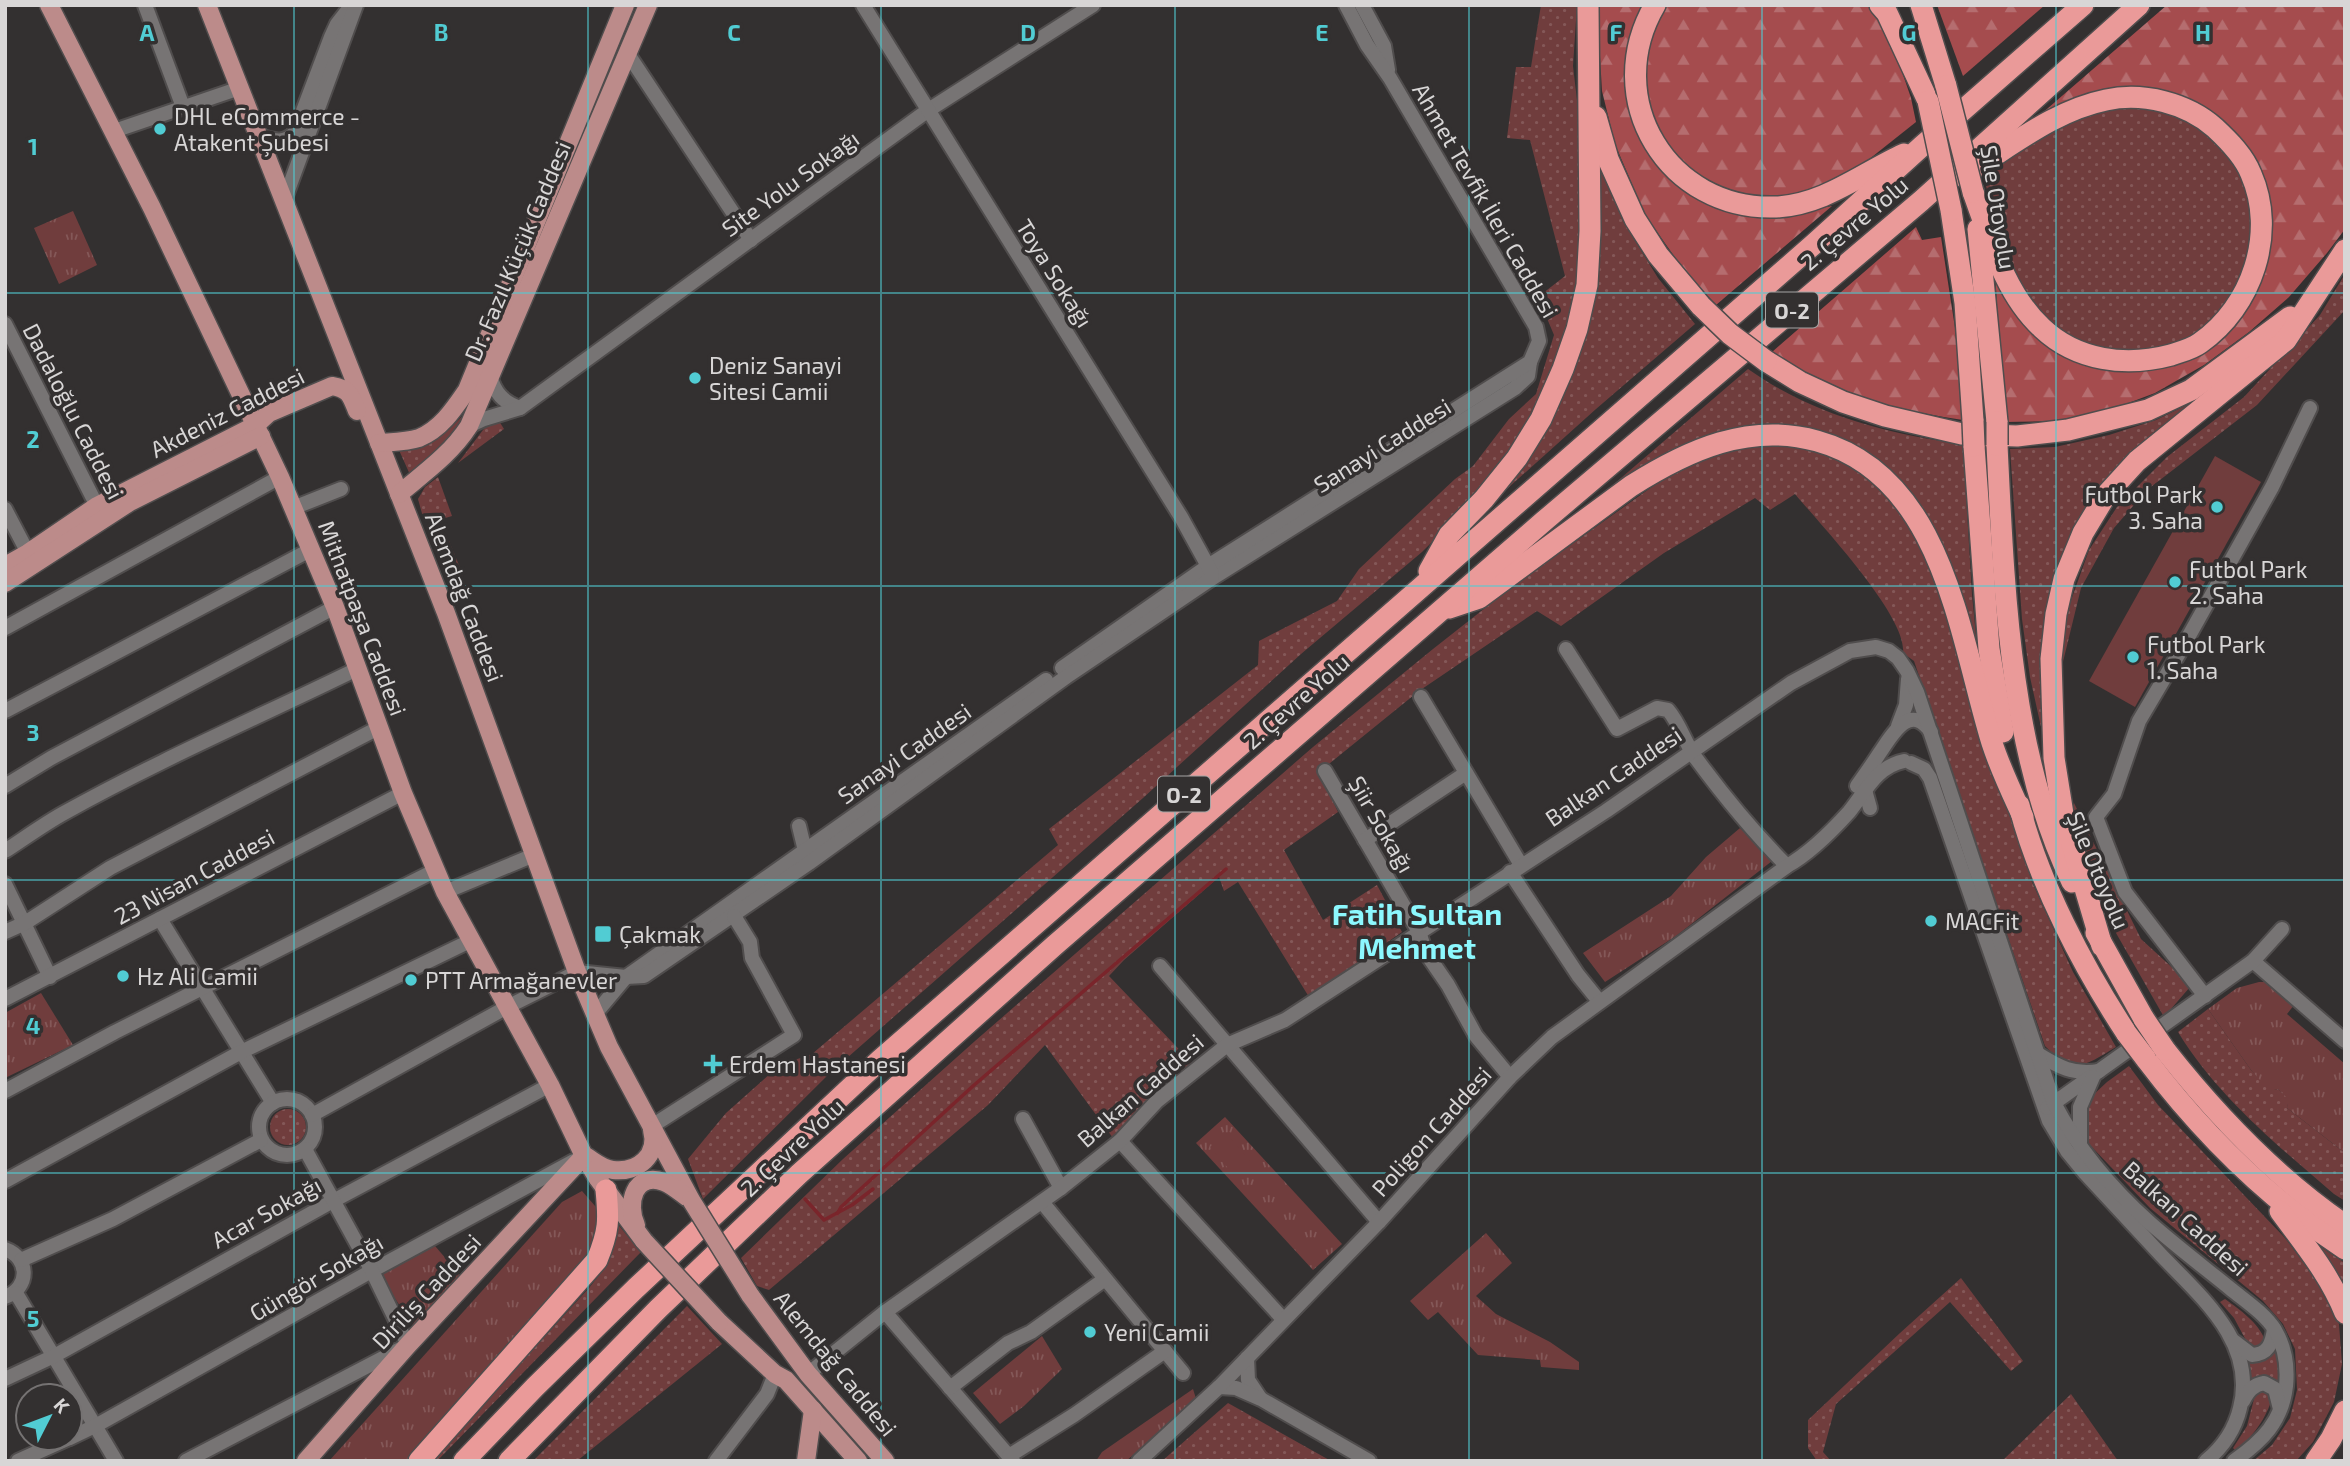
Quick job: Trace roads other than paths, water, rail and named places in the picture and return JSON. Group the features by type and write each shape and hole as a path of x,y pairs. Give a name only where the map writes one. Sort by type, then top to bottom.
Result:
{"highway":[{"path":"1422,585 1449,535 1484,499 1517,458 1541,419 1577,329 1587,285 1590,231 1588,5"},
{"path":"1655,5 1644,26 1636,57 1640,114 1665,159 1677,172 1706,192 1723,200 1759,206 1797,204 1846,186 1881,164 1922,146"},
{"path":"1880,5 1887,13 1928,101"},
{"name":"Şile Otoyolu","path":"1896,5 1917,57 1951,210 1965,303 1980,551 1989,649 1999,715 2022,817"},
{"name":"Şile Otoyolu","path":"1921,5 1947,86 1973,192 1997,422 2012,653 2025,733 2056,845 2102,946 2144,1019 2165,1049 2209,1102 2256,1152 2297,1189 2345,1225"},
{"name":"2. Çevre Yolu","path":"464,1461 636,1288 880,1060 1814,244 2070,13 2083,5"},
{"name":"2. Çevre Yolu","path":"509,1461 658,1309 799,1174 1055,945 1440,610 1921,201 2139,5"},
{"path":"1921,201 2045,124 2075,110 2107,99 2125,97 2160,100 2209,122 2225,137 2245,164 2259,201 2261,233 2258,261 2242,297 2223,322 2199,344 2155,359 2130,362 2094,358 2064,344 2042,328 2022,304 2002,270 1973,192"},
{"path":"1589,99 1608,159 1635,219 1658,255 1701,306 1730,334 1800,382 1843,402 1930,428 1962,434 2017,436 2068,430 2148,410 2191,390 2284,323 2322,286"},
{"path":"2102,946 2063,814 2054,758 2051,659 2056,614 2064,579 2083,533 2113,486 2137,461 2286,340 2345,250"},
{"path":"1440,610 1479,598 1631,486 1702,448 1734,438 1760,434 1789,434 1837,446 1876,470 1912,510 1938,558 1954,604 1993,745 2037,857 2092,976 2127,1034 2216,1143 2267,1192 2345,1249"},
{"path":"419,1461 597,1260 607,1235 606,1190"},
{"path":"2267,1192 2318,1262 2345,1313"},
{"path":"2316,1461 2332,1439 2345,1411"}],"main road":[{"name":"Mithatpaşa Caddesi","path":"49,5 114,131 281,477 335,607 403,793 445,892 550,1086 584,1156 644,1241 719,1322"},
{"name":"Alemdağ Caddesi","path":"207,5 455,637 577,972 609,1047 691,1200 750,1295 808,1374 885,1461"},
{"name":"Dr. Fazıl Küçük Caddesi","path":"379,443 417,439 436,429 467,390 625,5"},
{"name":"Dr. Fazıl Küçük Caddesi","path":"399,494 447,453 469,426 648,5"},
{"name":"Akdeniz Caddesi","path":"242,395 249,402 264,403 328,378 345,355"},
{"name":"Akdeniz Caddesi","path":"5,566 100,512 258,430 269,412 332,386 343,388 351,396 395,503 411,524"},
{"name":"Akdeniz Caddesi","path":"5,583 100,512"},
{"path":"584,1156 604,1168 635,1168 652,1152 655,1140 652,1126"},
{"name":"Diriliş Caddesi","path":"306,1461 408,1345 584,1156"},
{"path":"644,1241 631,1207 634,1192 640,1185 650,1181 664,1182 691,1200"},
{"name":"Alemdağ Caddesi","path":"719,1322 775,1374 786,1380 858,1461"},
{"path":"806,1461 813,1410"}],"street":[{"path":"145,5 183,107"},
{"path":"259,136 284,141 295,132 337,24 354,5"},
{"path":"284,201 354,5"},
{"name":"Toya Sokağı","path":"863,5 1174,506 1209,572"},
{"name":"Site Yolu Sokağı","path":"469,426 520,408 927,111 1093,5"},
{"name":"Ahmet Tevfik İleri Caddesi","path":"1346,5 1367,45 1390,78 1536,327 1539,341 1530,362"},
{"name":"Ahmet Tevfik İleri Caddesi","path":"1362,5 1384,46 1390,78"},
{"path":"628,54 751,240"},
{"path":"114,131 240,88"},
{"name":"Dadaloğlu Caddesi","path":"5,324 100,512"},
{"path":"5,358 19,351"},
{"name":"Sanayi Caddesi","path":"595,1014 626,977 806,857 1209,572 1530,362"},
{"name":"Sanayi Caddesi","path":"1209,572 1515,388 1528,376 1530,362"},
{"path":"490,376 500,398 520,408"},
{"path":"2205,996 2125,892 2096,817 2114,794 2138,721 2272,487 2310,408"},
{"path":"5,628 281,477"},
{"path":"293,508 341,489"},
{"path":"5,509 28,553"},
{"path":"5,711 310,550"},
{"path":"5,786 51,758 335,607"},
{"name":"Balkan Caddesi","path":"808,1374 885,1312 1061,1188 1120,1141 1157,1101 1227,1045 1285,1020 1606,811 1777,691 1850,651 1876,647 1889,651 1908,671 1932,735 2038,1054 2049,1107 2080,1148 2148,1221 2255,1309 2274,1329 2286,1359 2287,1380 2281,1413"},
{"path":"1566,649 1617,729 1657,708 1668,710 1679,724 1692,751 1745,822 1787,866"},
{"path":"5,851 63,814 184,750 357,669"},
{"path":"1908,671 1906,705 1892,745 1894,752 1908,762"},
{"path":"1421,697 1578,975 1599,1001"},
{"path":"1910,721 1922,723 1932,735 1933,745 1928,756 1923,760 1894,763 1882,770 1830,831 1801,858 1787,866 1795,854 1825,826 1843,804 1896,729 1910,721"},
{"path":"5,932 24,923 110,868 380,727"},
{"name":"Balkan Caddesi","path":"1908,762 1924,769 1930,778 2060,1140 2079,1166 2218,1316 2232,1338"},
{"name":"Şiir Sokağı","path":"1325,771 1419,932 1426,953 1448,985 1476,1036 1510,1077"},
{"path":"1366,840 1466,773"},
{"path":"1865,790 1870,807"},
{"name":"23 Nisan Caddesi","path":"5,999 403,793"},
{"path":"799,826 806,857"},
{"path":"445,892 534,855"},
{"name":"Sanayi Caddesi","path":"577,972 644,976 734,916 806,857"},
{"name":"Poligon Caddesi","path":"1139,1461 1219,1387 1379,1222 1510,1077 1552,1037 1787,866"},
{"path":"5,1091 436,870"},
{"path":"5,884 50,977"},
{"path":"652,1126 794,1035 752,958 750,942 734,916"},
{"path":"160,919 273,1103"},
{"path":"2049,1107 2253,961 2282,929"},
{"path":"5,1181 241,1052 472,940"},
{"path":"2253,961 2345,1041"},
{"path":"1160,966 1379,1222"},
{"path":"312,1115 577,972"},
{"path":"2038,1054 2069,1071 2097,1073"},
{"path":"2080,1148 2080,1107 2097,1073"},
{"name":"Acar Sokağı","path":"5,1379 54,1356 333,1201 550,1086"},
{"path":"289,1099 299,1102 312,1115 315,1133 305,1149 283,1156 267,1148 261,1140 258,1128 260,1118 265,1109 273,1103 289,1099"},
{"path":"1023,1119 1061,1188"},
{"path":"21,1260 113,1219 261,1140"},
{"path":"1120,1141 1283,1319"},
{"path":"186,1461 408,1345 372,1271 305,1149"},
{"name":"Güngör Sokağı","path":"84,1431 584,1156"},
{"path":"1041,1202 1183,1373"},
{"path":"5,1249 16,1254 25,1273 20,1287 10,1295 54,1356 116,1461"},
{"path":"950,1388 1008,1343 1031,1332 1105,1279"},
{"path":"885,1312 1011,1458 1165,1351"},
{"path":"2232,1338 2252,1355 2260,1354 2267,1351 2273,1341 2274,1329"},
{"path":"2232,1338 2243,1368 2242,1402"},
{"path":"1247,1358 1248,1380 1261,1399"},
{"path":"716,1461 767,1394 775,1374"},
{"path":"2206,1461 2216,1453 2232,1431 2248,1392 2256,1385 2264,1383 2275,1389 2281,1413 2262,1440 2234,1461"},
{"path":"1219,1387 1236,1388 1261,1399 1369,1461"},
{"name":"Güngör Sokağı","path":"18,1461 38,1452"}],"waterway":[{"path":"837,1214 841,1207 973,1086 1226,869"},
{"path":"805,1199 824,1220 852,1205 873,1189"}],"place":[{"name":"DHL eCommerce - Atakent Şubesi","path":"160,129"},
{"name":"Deniz Sanayi Sitesi Camii","path":"695,378"},
{"name":"Futbol Park 3. Saha","path":"2217,507"},
{"name":"Futbol Park 2. Saha","path":"2175,582"},
{"name":"Futbol Park 1. Saha","path":"2133,657"},
{"name":"MACFit","path":"1931,921"},
{"name":"Çakmak","path":"603,934"},
{"name":"Hz Ali Camii","path":"123,976"},
{"name":"PTT Armağanevler","path":"411,980"},
{"name":"Erdem Hastanesi","path":"713,1064"},
{"name":"Yeni Camii","path":"1090,1332"}],"district":[{"name":"Fatih Sultan Mehmet","path":"1417,930"}]}
